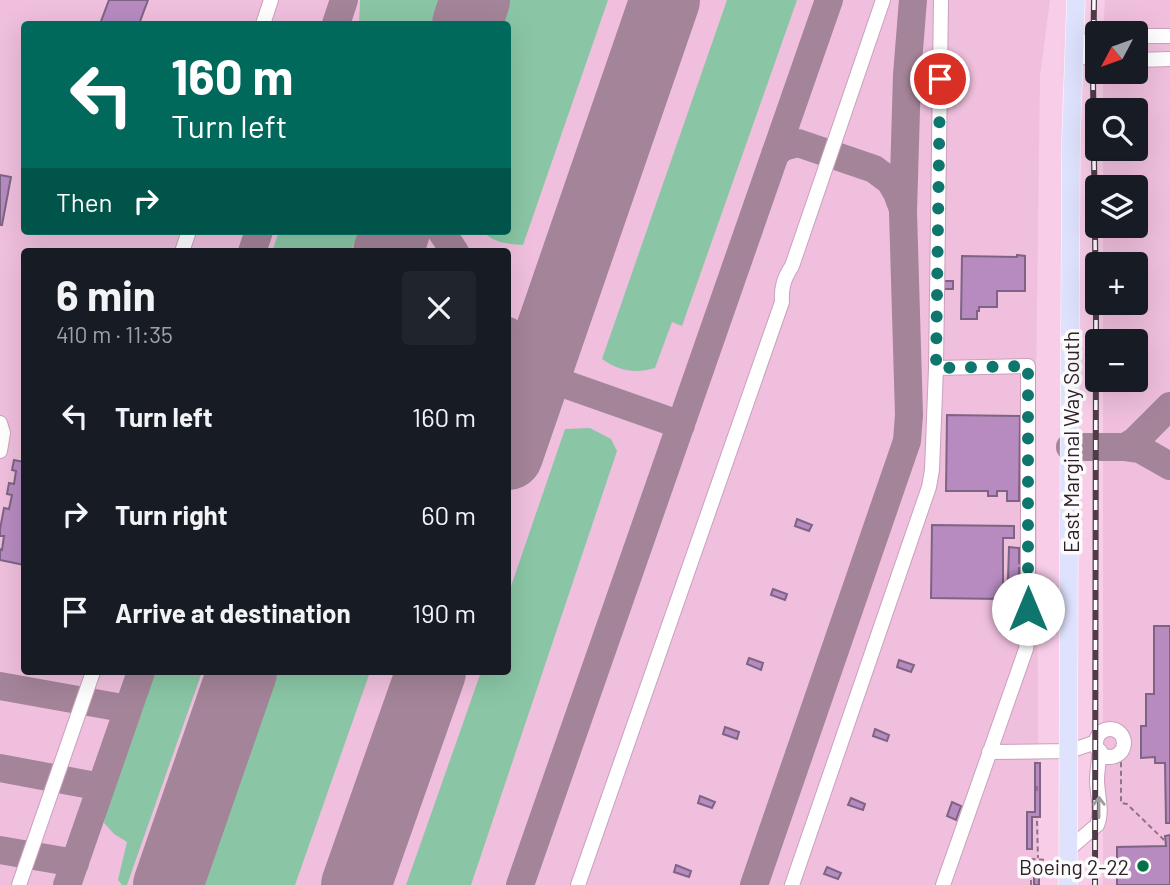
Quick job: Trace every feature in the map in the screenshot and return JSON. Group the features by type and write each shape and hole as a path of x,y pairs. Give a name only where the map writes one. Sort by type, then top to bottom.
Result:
{"main road":[{"name":"East Marginal Way South","path":"1069,885 1069,523 1073,48 1076,0"}],"lane":[{"path":"264,21 271,0"},
{"path":"578,885 782,302 781,289 786,274 792,266 883,0"},
{"path":"792,885 929,487 932,470 941,0"},
{"path":"1148,36 1170,36"},
{"path":"1085,42 1073,48 1085,56"},
{"path":"1148,60 1170,59"},
{"path":"936,368 1028,366 1026,649 943,885"},
{"path":"0,423 3,433 0,451"},
{"path":"19,885 92,675"},
{"path":"1069,849 1097,825 1099,820 1097,782 1098,747 1099,734 1106,729 1115,729 1122,735 1124,743 1117,755 1108,756 1098,747"},
{"path":"989,752 1070,751 1098,747"}],"path":[{"path":"1117,755 1121,761 1121,803 1127,804 1165,841"},
{"path":"1037,786 1037,794"},
{"path":"1037,821 1038,860"},
{"path":"1031,885 1031,859 1046,860"}],"shaded area":[{"path":"0,0 1050,0 1040,76 1036,381 1039,885 0,885"},
{"path":"1105,0 1170,0 1170,885 1103,885 1103,392 1148,392 1148,329 1103,329 1103,315 1148,315 1148,252 1103,252 1103,238 1148,238 1148,175 1103,175 1103,161 1148,161 1148,98 1103,98 1103,84 1148,84 1148,21 1104,21"}],"green space":[{"path":"360,0 444,0 436,21 359,21"},
{"path":"507,0 608,0 523,245 506,243 487,235 511,235 511,21 499,21"},
{"path":"727,0 797,0 682,326 672,322 655,368 641,371 621,369 602,359"},
{"path":"278,235 357,235 352,248 273,248"},
{"path":"590,428 611,439 617,451 471,885 406,885 480,675 511,675 511,586 565,429"},
{"path":"153,675 201,675 127,885 122,885 118,880 127,842 114,834 104,823 106,809"},
{"path":"274,675 369,675 295,885 202,885"}],"building":[{"path":"109,0 148,0 140,21 101,21"},
{"path":"0,175 11,177 2,225 0,225"},
{"path":"962,256 1025,256 1025,291 997,291 997,307 979,307 977,319 961,319"},
{"path":"944,281 953,281 953,289 944,289"},
{"path":"947,415 1020,416 1019,501 1007,501 1007,491 997,491 997,496 988,496 988,491 946,491"},
{"path":"14,460 21,461 21,564 0,560 4,536 0,536 0,529 4,508 9,509 12,495 7,494 9,483 14,484 16,471 12,470"},
{"path":"797,519 812,525 809,531 795,526"},
{"path":"932,525 1014,526 1014,538 1003,538 1003,599 931,598"},
{"path":"1009,547 1019,548 1019,580 1008,579"},
{"path":"773,589 787,594 785,600 771,595"},
{"path":"1154,626 1170,626 1170,823 1166,823 1165,763 1155,763 1155,757 1141,758 1141,726 1146,726 1146,694 1154,694"},
{"path":"749,658 763,663 761,670 747,664"},
{"path":"899,660 914,665 911,672 897,667"},
{"path":"725,727 739,732 737,739 723,734"},
{"path":"875,729 889,735 887,741 873,736"},
{"path":"1035,763 1040,763 1040,817 1032,817 1032,849 1027,849 1027,812 1035,812"},
{"path":"700,796 715,802 712,808 698,803"},
{"path":"851,798 865,804 863,810 848,805"},
{"path":"952,802 961,806 956,820 947,816"},
{"name":"Boeing 2-22","path":"1170,835 1170,885 1117,885 1117,847 1166,846 1165,836"},
{"path":"676,865 691,871 689,877 674,872"},
{"path":"1034,866 1039,866 1039,885 1034,885"},
{"path":"827,867 841,873 838,879 824,874"}],"taxiway":[{"path":"337,21 344,0"},
{"path":"520,885 829,0"},
{"path":"754,885 907,441 909,415 903,212 907,75 913,0"},
{"path":"775,154 783,147 798,143 874,169 890,181 903,209"},
{"path":"253,248 258,235"},
{"path":"444,235 452,248"},
{"path":"511,336 536,374 681,425"},
{"path":"1070,447 1125,447 1135,441 1170,406"},
{"path":"1125,447 1140,449 1170,466"},
{"path":"67,885 140,675"},
{"path":"0,686 128,709"},
{"path":"0,768 101,787"},
{"path":"0,850 75,863"}],"runway":[{"path":"468,21 475,0"},
{"path":"511,446 665,0"},
{"path":"389,248 394,235"},
{"path":"168,885 241,675"},
{"path":"356,885 430,675"}],"railway":[{"path":"1094,0 1095,885"}],"place":[{"name":"Boeing 2-22","path":"1143,866"}],"route":[{"path":"940,79 936,368 1028,366 1028,609"}]}
